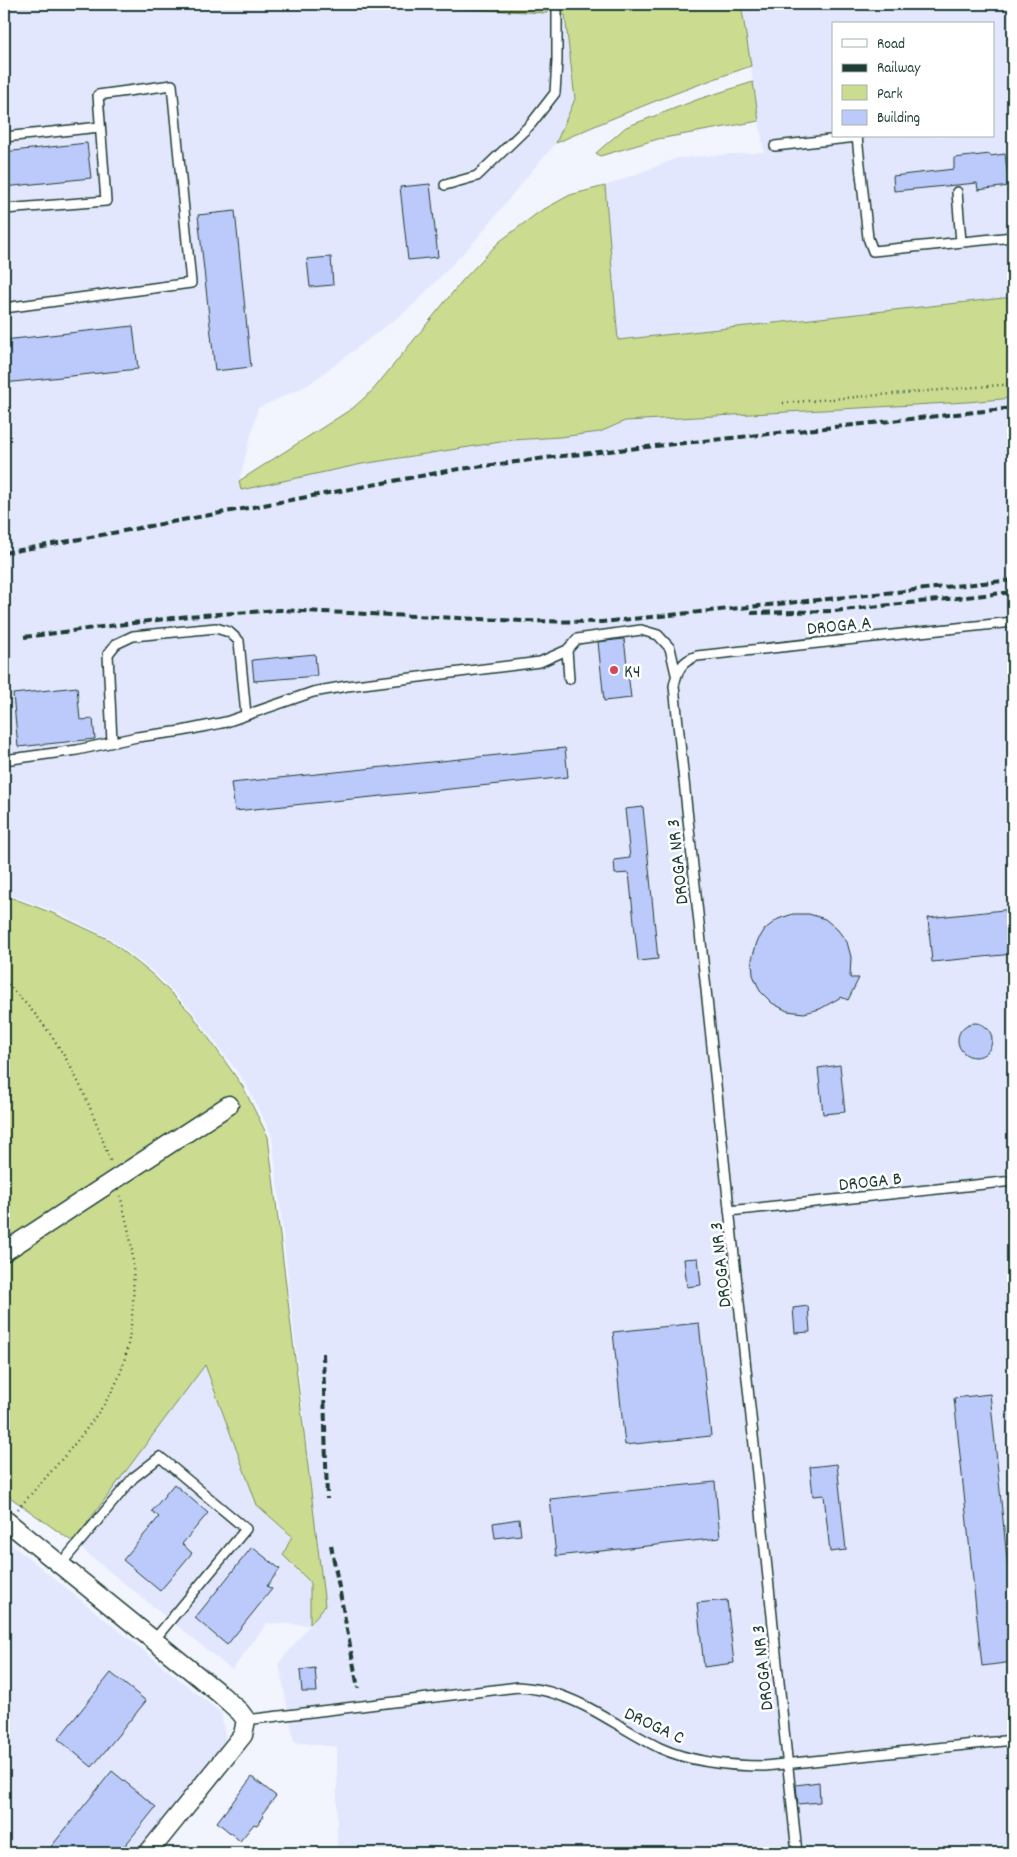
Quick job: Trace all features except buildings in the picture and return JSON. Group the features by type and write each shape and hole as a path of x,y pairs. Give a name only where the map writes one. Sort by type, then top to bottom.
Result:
{"street":[{"path":"4,1252 229,1105"},
{"path":"5,1520 220,1694 246,1720 243,1735 148,1853"}],"lane":[{"path":"445,185 477,176 531,124 555,93 557,4"},
{"path":"4,208 106,201 98,95 172,86 191,283 4,308"},
{"path":"4,137 100,127"},
{"path":"774,146 848,138"},
{"path":"857,138 868,238 873,252 1013,237"},
{"path":"956,192 961,242"},
{"name":"DROGA A","path":"676,674 682,664 689,658 697,656 1013,622"},
{"path":"112,742 108,654 116,644 133,636 216,628 229,632 239,641 246,715"},
{"name":"DROGA NR 3","path":"4,760 182,732 226,722 313,692 540,662 567,650 577,639 641,630 658,635 670,648 676,674 674,686 675,702 797,1853"},
{"path":"567,650 568,679"},
{"name":"DROGA B","path":"729,1211 1013,1181"},
{"path":"61,1564 133,1478 160,1457 246,1529 154,1640"},
{"name":"DROGA C","path":"246,1720 518,1687 559,1694 662,1749 685,1756 735,1766 788,1764 1013,1740"}],"path":[{"path":"783,403 1013,384"},
{"path":"4,981 42,1022 73,1068 96,1121 117,1178 132,1249 133,1284 132,1322 125,1357 112,1391 91,1422 67,1452 5,1520"}],"shaded area":[{"path":"4,4 366,4 565,14 575,99 556,143 474,242 411,307 308,385 258,408 239,481 241,490 362,464 513,440 600,432 625,421 1013,398 1013,1853 337,1853 337,1747 294,1742 279,1663 310,1625 267,1623 232,1670 73,1542 204,1365 257,1505 292,1536 283,1555 310,1582 310,1624 325,1606 272,1136 246,1084 193,1012 156,974 110,938 57,912 4,893"},
{"path":"741,4 1013,4 1013,297 618,340 605,186 678,158 764,152"},
{"path":"4,1538 221,1713 226,1742 136,1853 4,1853"}],"green space":[{"path":"366,4 548,4 547,13"},
{"path":"561,4 741,4 751,66 652,102 556,143 575,99 565,15 561,14"},
{"path":"753,82 759,121 658,139 600,156 596,153 626,127 699,99"},
{"path":"605,186 618,340 1013,297 1013,398 625,421 600,432 513,440 362,464 241,490 239,481 353,408 373,390 462,281 499,242 539,212 570,195"},
{"path":"4,895 55,914 108,939 153,975 191,1013 243,1087 268,1137 325,1606 310,1624 310,1582 283,1555 292,1536 257,1505 205,1365 73,1542 4,1493"}],"railway":[{"path":"4,553 453,470 562,456 1013,408"},
{"path":"24,637 188,616 280,610 524,621 602,622 1013,580"},
{"path":"751,613 834,611 1013,592"},
{"path":"323,1353 327,1499"},
{"path":"331,1545 358,1688"}],"place":[{"name":"K4","path":"614,670"}]}
